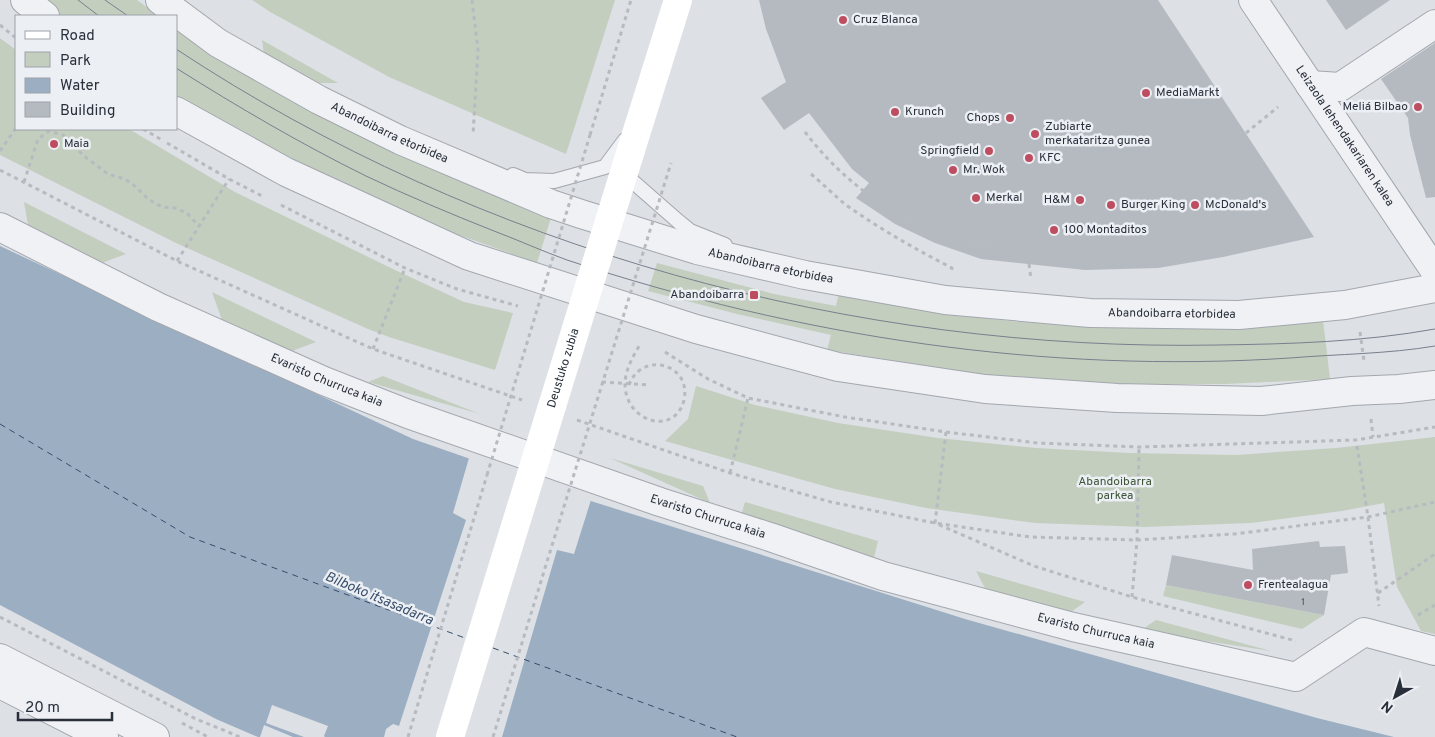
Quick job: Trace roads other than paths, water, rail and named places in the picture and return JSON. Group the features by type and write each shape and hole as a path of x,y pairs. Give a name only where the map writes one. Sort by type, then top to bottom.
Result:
{"main road":[{"name":"Deustuko zubia","path":"450,737 678,0"}],"street":[{"path":"24,0 44,15"},
{"name":"Abandoibarra etorbidea","path":"160,0 218,42 319,100 400,140 559,207 697,250 805,275 945,300 1090,313 1239,315 1356,303 1435,288"},
{"name":"Leizaola lehendakariaren kalea","path":"1253,0 1435,271"},
{"path":"1310,86 1340,87 1435,24"},
{"path":"178,111 286,172 470,256 676,323 838,367 985,389 1117,398 1261,401 1435,385"},
{"name":"Evaristo Churruca kaia","path":"0,227 158,307 324,381 408,414 660,502 883,576 1073,626 1296,677 1364,632 1435,651"},
{"path":"0,658 155,737"},
{"path":"0,684 104,737"}],"lane":[{"path":"319,100 385,122 525,180 554,181 605,167 625,140 631,180 690,231 805,275"},
{"path":"676,323 707,345 802,370"}],"water":[{"name":"Bilboko itsasadarra","path":"0,246 413,439 594,502 965,619 1317,718 1394,737 293,737 264,725 260,737 258,737 216,719 0,605"}],"tram line":[{"path":"78,0 98,15"},
{"path":"105,0 127,15"},
{"path":"178,50 293,120 416,181 543,233 674,275 808,307 944,330 1081,343 1218,345 1299,343 1354,340 1435,329"},
{"path":"178,69 246,111 318,151 366,176 430,205 567,260 655,287 744,310 834,329 924,344 1015,354 1106,360 1198,362 1381,352 1435,346"}],"place":[{"name":"Cruz Blanca","path":"843,20"},
{"name":"MediaMarkt","path":"1146,93"},
{"name":"Meliá Bilbao","path":"1418,107"},
{"name":"Krunch","path":"895,112"},
{"name":"Chops","path":"1010,118"},
{"name":"Zubiarte merkataritza gunea","path":"1035,134"},
{"name":"Maia","path":"54,144"},
{"name":"Springfield","path":"989,151"},
{"name":"KFC","path":"1029,158"},
{"name":"Mr. Wok","path":"953,170"},
{"name":"Merkal","path":"976,198"},
{"name":"H&M","path":"1080,200"},
{"name":"Burger King","path":"1111,205"},
{"name":"McDonald's","path":"1195,205"},
{"name":"100 Montaditos","path":"1054,230"},
{"name":"Abandoibarra","path":"754,295"},
{"name":"Frentealagua","path":"1248,585"}],"park label":[{"name":"Abandoibarra parkea","path":"1115,489"}]}
